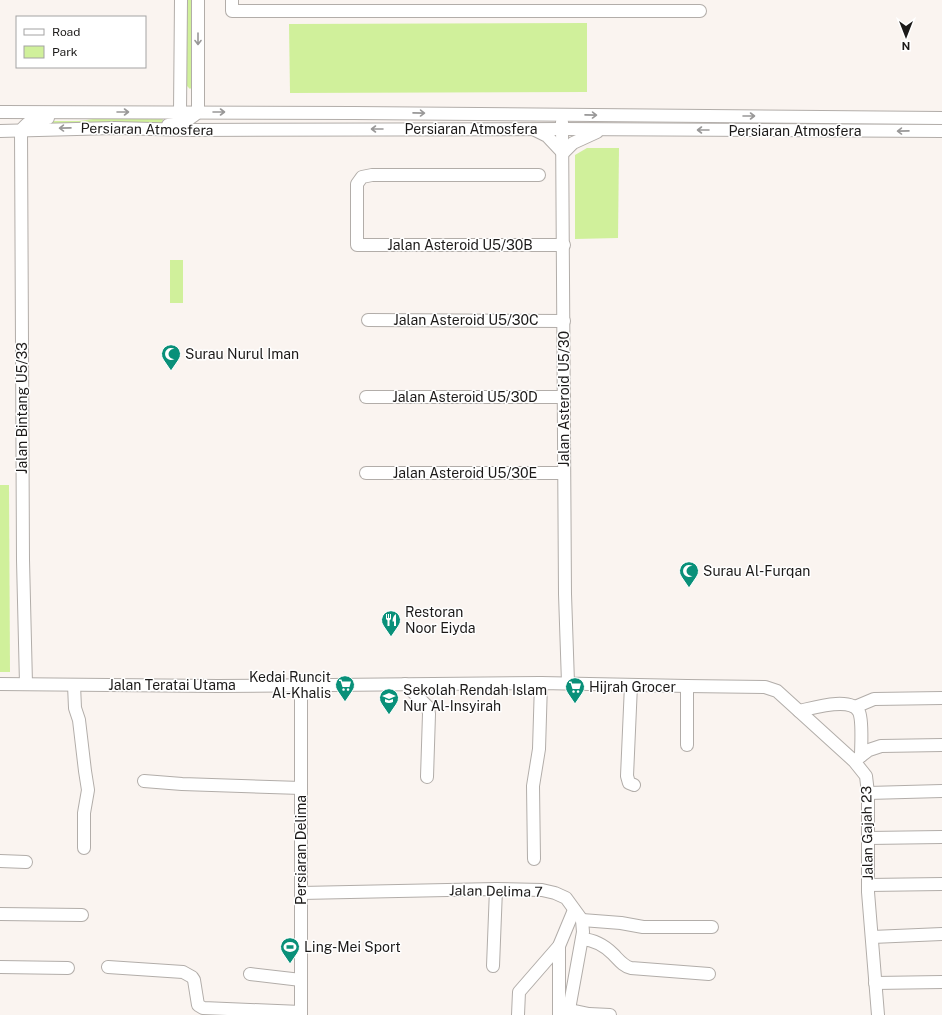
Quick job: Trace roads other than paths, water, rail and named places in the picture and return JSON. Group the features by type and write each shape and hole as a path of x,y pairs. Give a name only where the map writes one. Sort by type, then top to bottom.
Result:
{"street":[{"path":"181,0 189,115 199,124 276,130"},
{"path":"115,128 161,126 180,123 189,115 198,0"},
{"path":"232,6 700,10"},
{"name":"Persiaran Atmosfera","path":"0,112 96,112 189,115 562,114 938,116"},
{"path":"20,131 28,123 36,119 96,112"},
{"name":"Jalan Asteroid U5/30","path":"562,114 565,594 568,683"},
{"name":"Persiaran Atmosfera","path":"0,131 115,128 160,130 604,129 942,131"},
{"path":"533,129 547,136 563,153 573,143 604,129"},
{"name":"Jalan Bintang U5/33","path":"20,131 23,560 26,684"},
{"name":"Jalan Asteroid U5/30B","path":"539,175 372,175 362,177 357,184 357,245 564,245"},
{"name":"Jalan Asteroid U5/30C","path":"368,320 564,320"},
{"name":"Jalan Asteroid U5/30D","path":"366,397 564,397"},
{"name":"Jalan Asteroid U5/30E","path":"366,473 564,473"},
{"path":"534,859 533,786 539,749 542,683"},
{"name":"Jalan Teratai Utama","path":"0,684 218,686 568,683 751,686"},
{"path":"74,684 75,708 79,720 88,790 84,813 84,848"},
{"path":"405,684 428,707 427,777"},
{"name":"Persiaran Delima","path":"300,685 301,1014"},
{"path":"631,685 627,776 629,783 634,785"},
{"path":"687,686 687,745"},
{"name":"Jalan Gajah 23","path":"751,686 771,688 777,691 858,759 866,776 868,793 868,885 878,1015"},
{"path":"799,711 845,704 855,707 874,699 942,698"},
{"path":"855,707 860,717 858,759"},
{"path":"858,759 869,750 881,746 942,745"},
{"path":"144,781 182,784 300,788"},
{"path":"868,793 942,791"},
{"path":"868,838 942,837"},
{"path":"0,861 26,862"},
{"path":"868,885 942,884"},
{"path":"493,966 496,889"},
{"name":"Jalan Delima 7","path":"301,893 496,889 542,890 555,893 566,898 578,915"},
{"path":"0,914 82,915"},
{"path":"578,915 643,927 712,927"},
{"path":"566,1013 583,932 578,915"},
{"path":"518,1015 518,995 520,989 559,946 578,915"},
{"path":"872,937 942,934"},
{"path":"582,939 592,940 598,943 612,953 625,966 631,968 708,974"},
{"path":"559,946 566,1013"},
{"path":"0,967 68,968"},
{"path":"108,967 175,971 188,974 194,980 198,1005 201,1008 301,1014"},
{"path":"250,974 301,980"},
{"path":"875,983 942,982"},
{"path":"566,1013 610,1015"}],"place":[{"name":"Surau Nurul Iman","path":"171,371"},
{"name":"Surau Al-Furqan","path":"689,588"},
{"name":"Restoran Noor Eiyda","path":"391,637"},
{"name":"Kedai Runcit Al-Khalis","path":"345,702"},
{"name":"Hijrah Grocer","path":"575,704"},
{"name":"Sekolah Rendah Islam Nur Al-Insyirah","path":"389,715"},
{"name":"Ling-Mei Sport","path":"290,964"}]}
